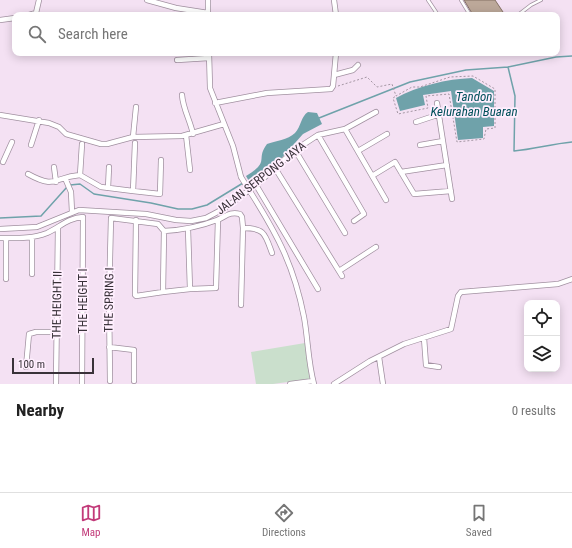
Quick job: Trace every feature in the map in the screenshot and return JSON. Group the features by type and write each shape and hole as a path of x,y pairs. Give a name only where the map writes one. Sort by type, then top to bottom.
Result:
{"street":[{"path":"36,12 39,0"},
{"path":"147,0 197,12"},
{"path":"208,0 208,12"},
{"path":"334,0 336,12"},
{"path":"0,20 12,18"},
{"path":"177,60 203,56"},
{"path":"209,56 210,83 215,103 234,146 241,177 278,237 292,268 304,318 313,383 290,384"},
{"path":"215,103 267,94 328,90 333,86 336,56"},
{"path":"334,75 353,70 358,65"},
{"path":"182,95 183,106 190,120 193,134"},
{"path":"437,103 440,114 452,199"},
{"path":"132,137 136,107"},
{"name":"JALAN SERPONG JAYA","path":"0,229 37,227 72,212 85,210 141,214 176,220 198,220 215,214 256,185 295,150 318,135 345,129 376,112"},
{"path":"416,122 440,114"},
{"path":"0,115 39,120 57,126 66,134 101,144 107,144 132,137 193,134 224,124"},
{"path":"32,145 39,120"},
{"path":"345,129 386,200"},
{"path":"358,151 387,134"},
{"path":"186,135 190,170"},
{"path":"318,135 364,214 354,221"},
{"path":"3,162 12,142"},
{"path":"420,145 443,142"},
{"path":"133,192 135,143"},
{"path":"80,175 82,144"},
{"path":"295,150 345,233"},
{"path":"0,154 5,155"},
{"path":"28,174 44,182 56,182 80,175 86,177 101,187 160,194 161,160"},
{"path":"372,176 394,162 414,194 451,191"},
{"path":"401,172 447,165"},
{"path":"54,167 56,182"},
{"path":"108,188 109,167"},
{"path":"275,168 342,276"},
{"path":"66,179 71,192 72,212"},
{"path":"256,185 318,289"},
{"path":"164,231 188,229 218,220 230,213 240,214 242,217 243,228 241,305"},
{"name":"THE HEIGHT I","path":"58,227 73,219 84,217 82,384"},
{"name":"THE SPRING I","path":"110,381 109,346 111,218 136,220"},
{"path":"163,292 164,231 158,224 136,220 134,294 163,292 190,289 216,288 218,220"},
{"path":"175,230 176,220"},
{"path":"0,238 32,237 47,233 58,227"},
{"name":"THE HEIGHT II","path":"56,384 58,227"},
{"path":"243,228 254,228 261,231 266,237 272,253"},
{"path":"18,229 18,238"},
{"path":"188,229 190,289"},
{"path":"32,237 32,274"},
{"path":"6,238 6,279"},
{"path":"339,271 376,247"},
{"path":"334,384 404,344 451,329 458,296 462,292 558,284 572,279"},
{"path":"26,367 29,334 36,332 57,332"},
{"path":"424,338 426,365 439,367"},
{"path":"109,346 134,350 134,381"},
{"path":"379,357 383,384"}],"lane":[{"path":"428,0 436,12"},
{"path":"461,0 468,12"},
{"path":"522,12 540,0"}],"path":[{"path":"473,76 495,89 495,128 486,129 484,139 457,142 449,94 426,96 428,108 398,114 393,98 396,96 412,87 420,87 450,77 473,76"},
{"path":"333,86 345,85 367,77 377,87 392,84 396,96"}],"green space":[{"path":"305,343 310,379 273,384 256,384 251,352"}],"water":[{"name":"Tandon Kelurahan Buaran","path":"472,78 494,91 494,126 483,127 483,138 458,140 451,91 423,95 425,105 400,111 396,98 404,94 432,84"},
{"path":"308,112 317,113 322,124 303,134 278,162 250,183 246,176 254,171 260,164 262,154 267,144 285,139 295,133 304,116"}],"building":[{"path":"464,0 495,0 503,12 471,12"}],"waterway":[{"path":"319,118 410,82 466,70 508,67 556,57 572,56"},
{"path":"508,67 515,96 514,151 572,142"},
{"path":"70,185 80,184 94,194 178,209 192,209 207,205 243,183"},
{"path":"0,218 41,216 67,187"}]}
